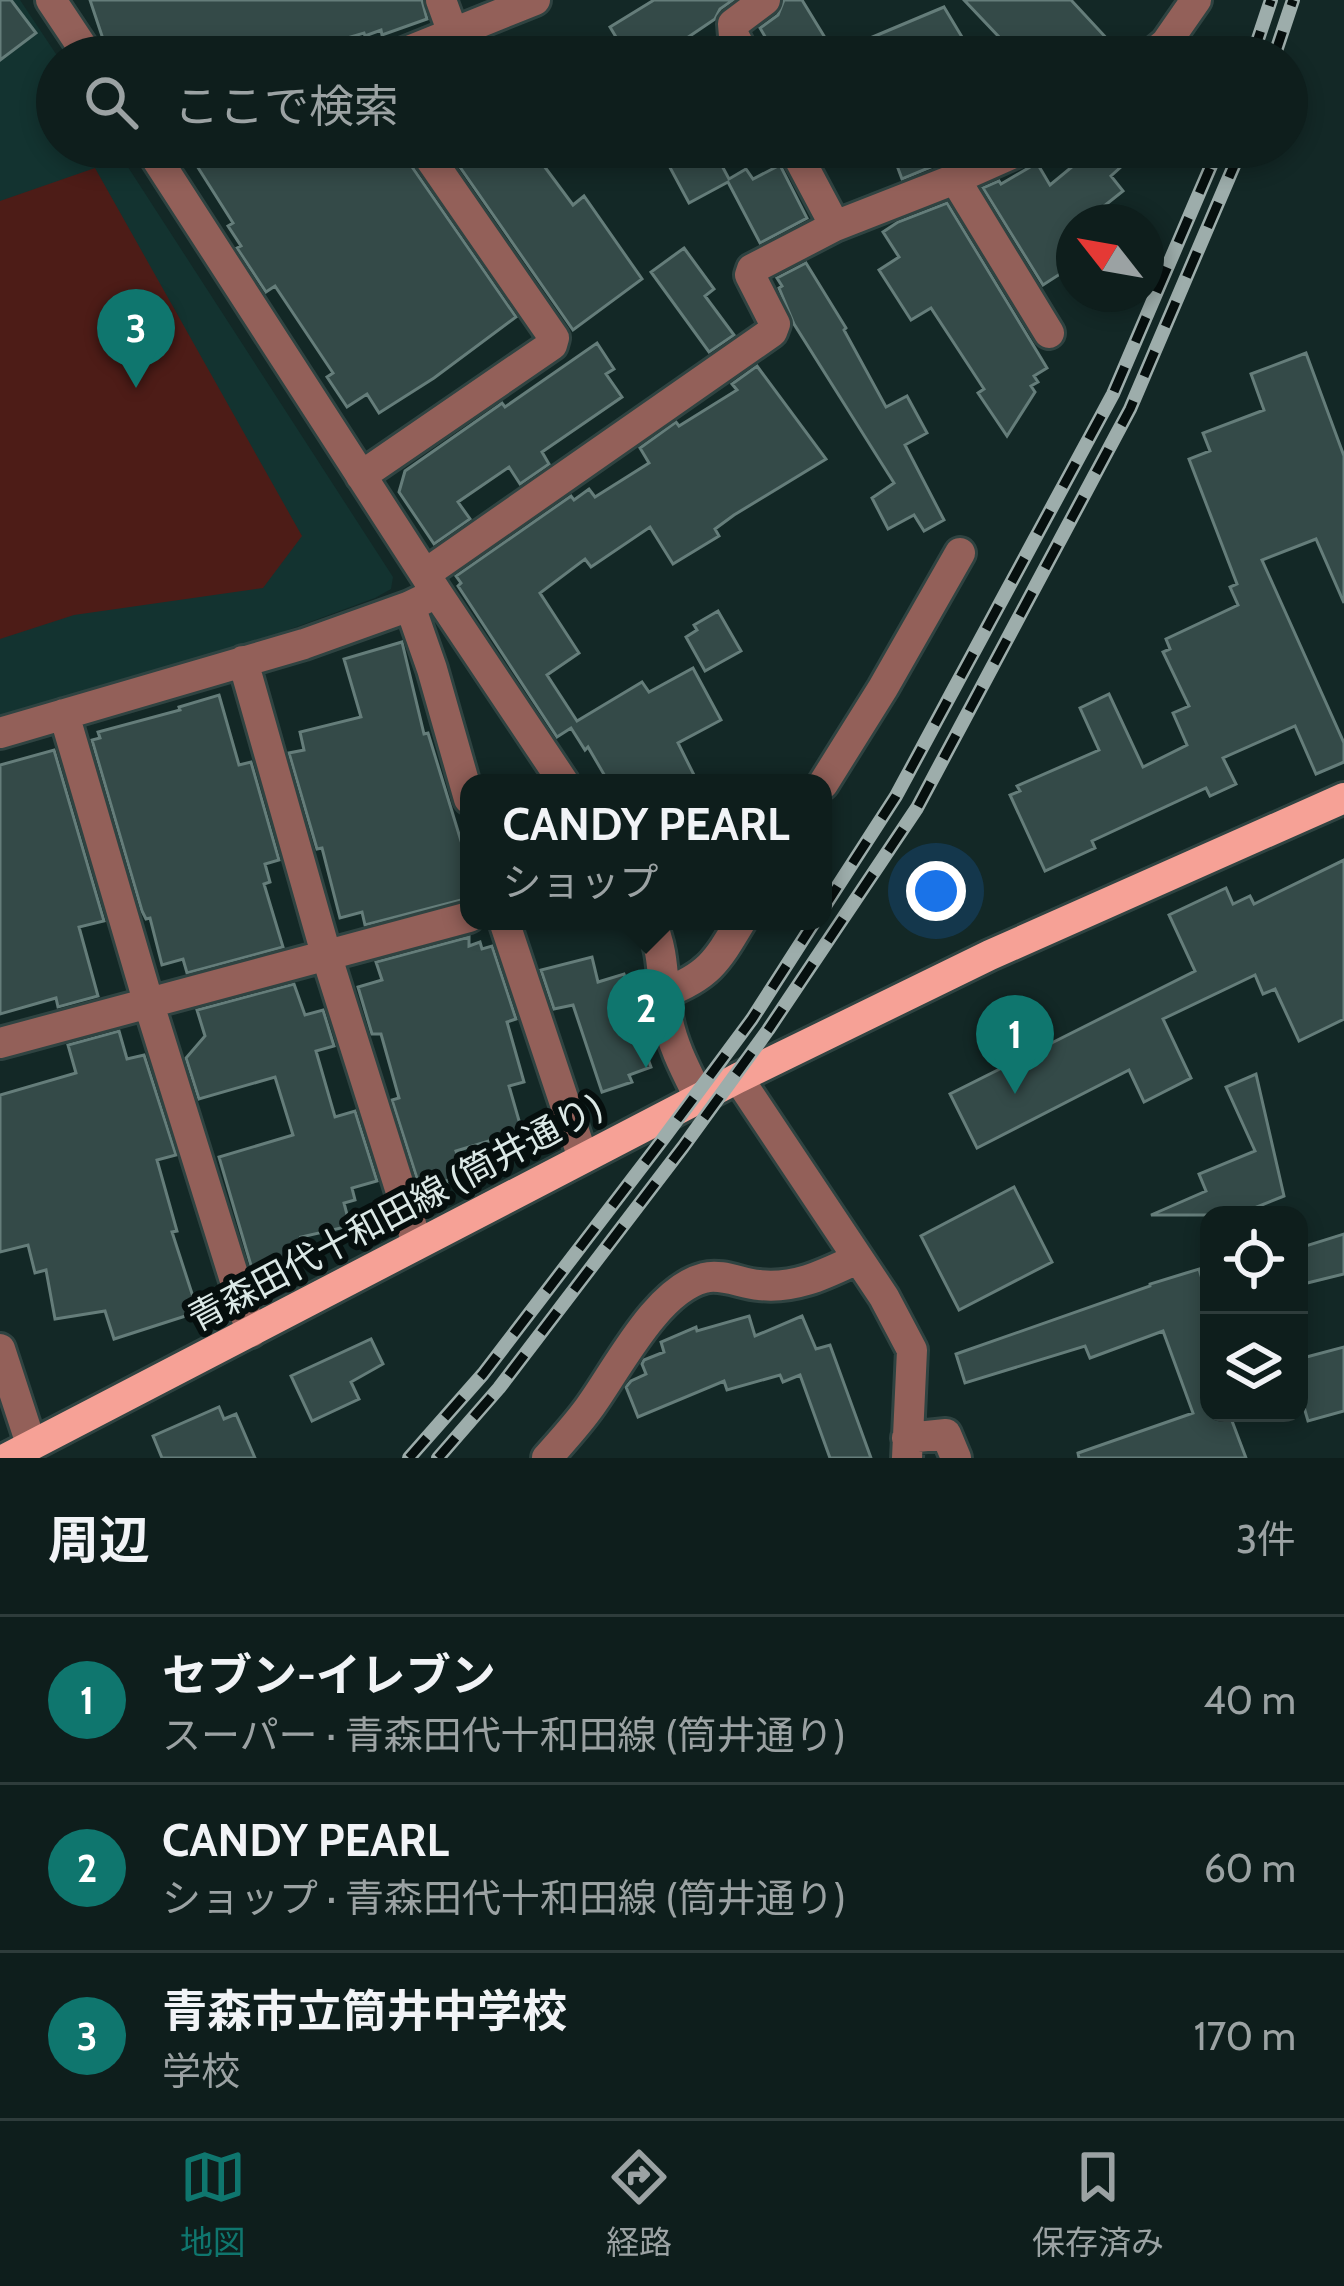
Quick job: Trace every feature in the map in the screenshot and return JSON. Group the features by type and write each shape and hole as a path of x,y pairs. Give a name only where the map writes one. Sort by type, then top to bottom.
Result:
{"main road":[{"name":"青森田代十和田線 (筒井通り)","path":"19,1451 699,1097 990,955 1344,798"}],"street":[{"path":"51,0 75,36"},
{"path":"441,0 453,33"},
{"path":"446,36 535,0"},
{"path":"734,36 733,24 765,0"},
{"path":"1171,36 1196,0"},
{"path":"167,168 361,476 424,591 557,774"},
{"path":"361,476 552,345 554,338 437,168"},
{"path":"805,168 835,226"},
{"path":"0,734 304,644 424,591 772,332 775,324 750,275 752,269 835,226 980,168"},
{"path":"956,179 1049,333"},
{"path":"829,774 960,553"},
{"path":"424,591 432,669 462,774"},
{"path":"243,661 326,954 417,1243"},
{"path":"64,714 251,1332"},
{"path":"0,1042 460,918"},
{"path":"507,930 583,1158"},
{"path":"654,930 675,1043 699,1097"},
{"path":"664,993 709,970 734,930"},
{"path":"738,1078 884,1297 912,1350 907,1448 946,1434 956,1458"},
{"path":"547,1458 586,1412 655,1312 679,1292 706,1277 756,1285 807,1282 857,1259"},
{"path":"0,1348 19,1451"}],"shaded area":[{"path":"0,0 20,0 44,36 36,36 36,168 129,168 393,577 391,589 375,598 242,647 0,720"},
{"path":"95,168 302,536 263,588 74,615 0,639 0,201"}],"building":[{"path":"0,0 11,0 36,33 0,60"},
{"path":"90,0 422,0 427,19 365,36 102,36"},
{"path":"654,0 733,0 690,36 615,36 610,27"},
{"path":"784,0 802,0 824,36 765,36 760,28 778,15"},
{"path":"964,0 1071,0 1104,36 998,36"},
{"path":"944,7 961,36 875,36"},
{"path":"198,168 413,168 516,317 379,413 367,394 347,407 327,377 333,373 275,286 266,292 237,248 241,246 228,226 233,223"},
{"path":"461,168 546,168 573,205 584,196 642,279 573,330"},
{"path":"670,168 723,168 729,179 746,169 753,179 782,168 807,218 760,243 728,182 689,203"},
{"path":"898,168 928,168 902,179"},
{"path":"1028,168 1040,168 1050,185 1071,168 1120,168 1111,176 1123,191 1107,204 1056,204 1056,277 1043,285 983,188"},
{"path":"947,203 1047,368 1034,376 1038,382 1031,386 1035,392 1007,436 978,393 984,389 931,308 911,320 879,270 899,257 883,232"},
{"path":"684,248 714,289 705,296 734,335 709,352 651,272"},
{"path":"806,263 886,407 907,396 927,433 905,445 944,520 924,531 914,515 888,529 872,498 894,483 794,324 777,278"},
{"path":"597,343 614,369 606,374 622,397 542,452 549,464 520,484 509,467 458,502 470,519 434,544 399,492 405,471"},
{"path":"1306,353 1344,456 1344,603 1316,539 1262,560 1344,743 1344,762 1316,774 1295,726 1223,758 1236,784 1210,796 1206,788 1092,841 1095,848 1045,871 1010,795 1020,791 1017,786 1099,750 1080,708 1109,694 1143,767 1187,745 1173,713 1189,706 1163,652 1170,649 1166,639 1238,605 1230,587 1237,584 1189,459 1210,451 1203,433 1264,410 1251,374"},
{"path":"757,366 826,459 734,515 715,529 719,536 673,564 650,527 591,567 585,559 540,593 579,653 547,675 577,721 642,682 649,692 693,668 721,720 678,743 694,774 604,774 571,728 557,737 458,586 456,576 571,496 574,500 589,489 595,497 649,463 640,448 676,422 679,426 737,390 732,384"},
{"path":"718,611 741,651 705,671 686,637 697,630 694,625"},
{"path":"402,642 424,734 428,733 460,838 460,900 365,925 362,912 340,918 289,753 304,750 300,732 361,717 344,659"},
{"path":"219,695 239,765 251,762 279,860 265,864 270,882 264,884 283,947 187,973 183,959 162,965 92,740 100,738 98,732"},
{"path":"54,750 104,921 79,927 98,996 58,1007 56,998 0,1014 0,765"},
{"path":"1344,860 1344,1019 1299,1041 1275,989 1263,994 1255,975 1163,1019 1191,1078 1144,1102 1129,1070 977,1148 950,1094 1195,971 1169,915 1226,888 1233,904 1250,896 1254,904"},
{"path":"469,937 469,946 480,942 482,949 492,946 516,1019 507,1022 524,1082 509,1086 522,1131 456,1151 465,1174 421,1191 392,1100 399,1098 381,1034 372,1034 358,987 382,980 376,962"},
{"path":"592,957 598,982 624,974 651,1067 629,1075 632,1082 602,1092 573,1005 554,1009 541,970"},
{"path":"294,984 305,1015 323,1010 334,1046 316,1051 335,1117 355,1111 377,1181 352,1188 355,1200 344,1203 350,1226 301,1237 306,1253 280,1261 283,1270 255,1279 219,1157 293,1135 275,1077 199,1099 186,1058 205,1036 197,1010"},
{"path":"119,1031 127,1059 144,1055 176,1155 157,1160 177,1231 172,1232 198,1312 114,1339 105,1311 55,1319 46,1270 35,1273 28,1245 0,1252 0,1095 76,1073 68,1045"},
{"path":"1256,1074 1284,1196 1259,1206 1200,1206 1200,1215 1151,1215 1206,1191 1199,1174 1255,1151 1226,1087"},
{"path":"1014,1187 1052,1262 959,1310 921,1236"},
{"path":"1344,1234 1344,1274 1308,1283 1308,1245"},
{"path":"1199,1269 1200,1422 1232,1422 1246,1458 1079,1458 1078,1453 1193,1413 1163,1331 1090,1358 1085,1346 965,1383 956,1354"},
{"path":"749,1316 755,1336 802,1316 816,1349 830,1345 871,1458 830,1458 800,1375 783,1382 780,1375 727,1390 724,1381 638,1417 626,1387 646,1374 644,1360 664,1352 661,1342 696,1327 697,1331"},
{"path":"371,1339 383,1364 351,1382 359,1399 312,1421 291,1376"},
{"path":"1344,1347 1344,1411 1308,1421 1308,1357"},
{"path":"219,1407 224,1419 236,1414 255,1458 162,1458 153,1436"}],"railway":[{"path":"1259,36 1271,0"},
{"path":"1281,36 1293,0"},
{"path":"832,895 896,796 1113,394 1210,168"},
{"path":"438,1458 499,1388 683,1147 917,808 1130,409 1233,168"},
{"path":"409,1458 483,1374 663,1139 752,1019 809,930"}],"place":[{"name":"青森市立筒井中学校","path":"136,388"},
{"name":"CANDY PEARL","path":"646,1068"},
{"name":"セブン-イレブン","path":"1015,1094"}]}
